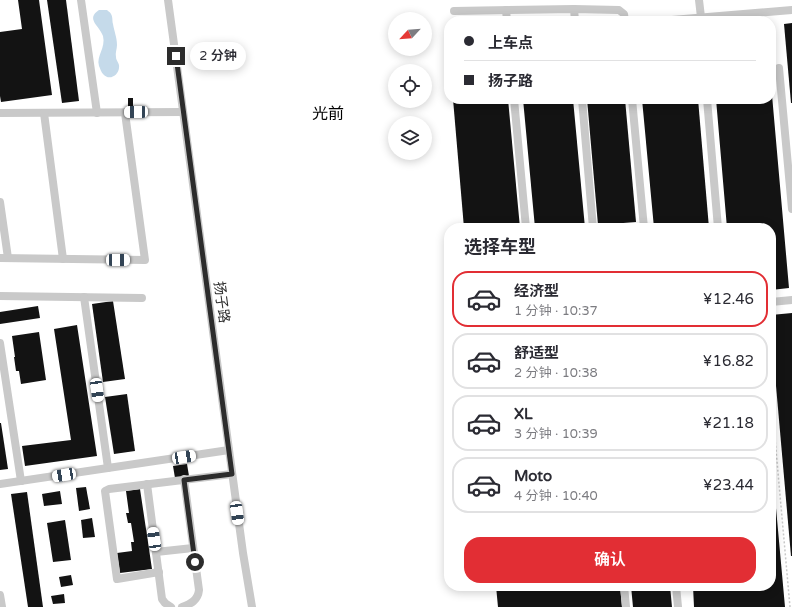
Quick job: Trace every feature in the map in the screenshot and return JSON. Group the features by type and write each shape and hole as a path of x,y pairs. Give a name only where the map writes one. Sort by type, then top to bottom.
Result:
{"street":[{"path":"81,0 97,113"},
{"name":"扬子路","path":"168,0 232,474 252,607"},
{"path":"699,0 701,16"},
{"path":"574,9 575,16"},
{"path":"454,11 574,9 619,10 624,16"},
{"path":"506,10 507,16"},
{"path":"714,16 792,10"},
{"path":"780,68 792,209"},
{"path":"514,104 526,223"},
{"path":"582,104 593,223"},
{"path":"632,104 644,223"},
{"path":"707,104 718,223"},
{"path":"0,113 183,112"},
{"path":"44,113 63,259"},
{"path":"0,202 4,258 145,260 126,113"},
{"path":"0,296 142,298"},
{"path":"84,297 108,468"},
{"path":"776,302 792,300"},
{"path":"0,343 21,481"},
{"path":"0,484 229,450"},
{"path":"159,572 117,578 106,491 109,489 232,474"},
{"path":"182,607 195,601 199,590 184,480"},
{"path":"147,484 162,600 165,604 171,607"},
{"path":"156,552 193,548"},
{"path":"624,591 626,607"},
{"path":"676,591 678,607"},
{"path":"0,595 2,607"}],"path":[{"path":"776,450 790,607"}],"water":[{"path":"99,10 107,10 111,13 117,39 116,56 119,68 113,77 108,77 103,74 98,62 104,40 101,32 93,20 93,16"}],"building":[{"path":"18,0 39,0 52,95 1,102 0,32 22,29"},
{"path":"47,0 66,0 79,101 62,103"},
{"path":"792,23 792,103 791,103 784,24"},
{"path":"128,98 133,98 133,109 128,109"},
{"path":"453,104 508,104 520,223 464,223"},
{"path":"523,104 573,104 585,223 535,223"},
{"path":"587,104 625,104 636,222 598,223"},
{"path":"642,104 698,104 709,223 654,223"},
{"path":"716,104 773,104 789,288 776,289 776,223 727,223"},
{"path":"113,301 125,379 103,382 92,304"},
{"path":"38,306 40,318 0,324 0,312"},
{"path":"792,313 792,556 776,386 776,315"},
{"path":"77,325 97,456 25,466 22,446 71,440 54,329"},
{"path":"39,332 46,380 21,384 19,371 16,371 12,336"},
{"path":"127,394 135,451 114,454 105,397"},
{"path":"0,423 8,469 0,470"},
{"path":"187,464 189,476 175,478 173,466"},
{"path":"86,487 90,509 79,511 76,488"},
{"path":"140,489 152,569 120,573 117,553 132,551 131,542 134,542 131,523 128,523 126,513 129,513 126,491"},
{"path":"60,491 62,504 44,506 42,494"},
{"path":"27,492 43,607 28,607 11,494"},
{"path":"776,508 785,607 694,607 693,591 776,591"},
{"path":"92,518 95,537 83,538 81,520"},
{"path":"65,520 71,560 53,562 47,523"},
{"path":"71,575 73,585 61,587 59,577"},
{"path":"496,591 620,591 622,607 498,607"},
{"path":"631,591 670,591 672,607 633,607"},
{"path":"64,594 65,603 53,604 51,596"}],"district":[{"name":"光前","path":"328,113"}],"route":[{"path":"176,56 232,474 184,480 195,562"}]}
